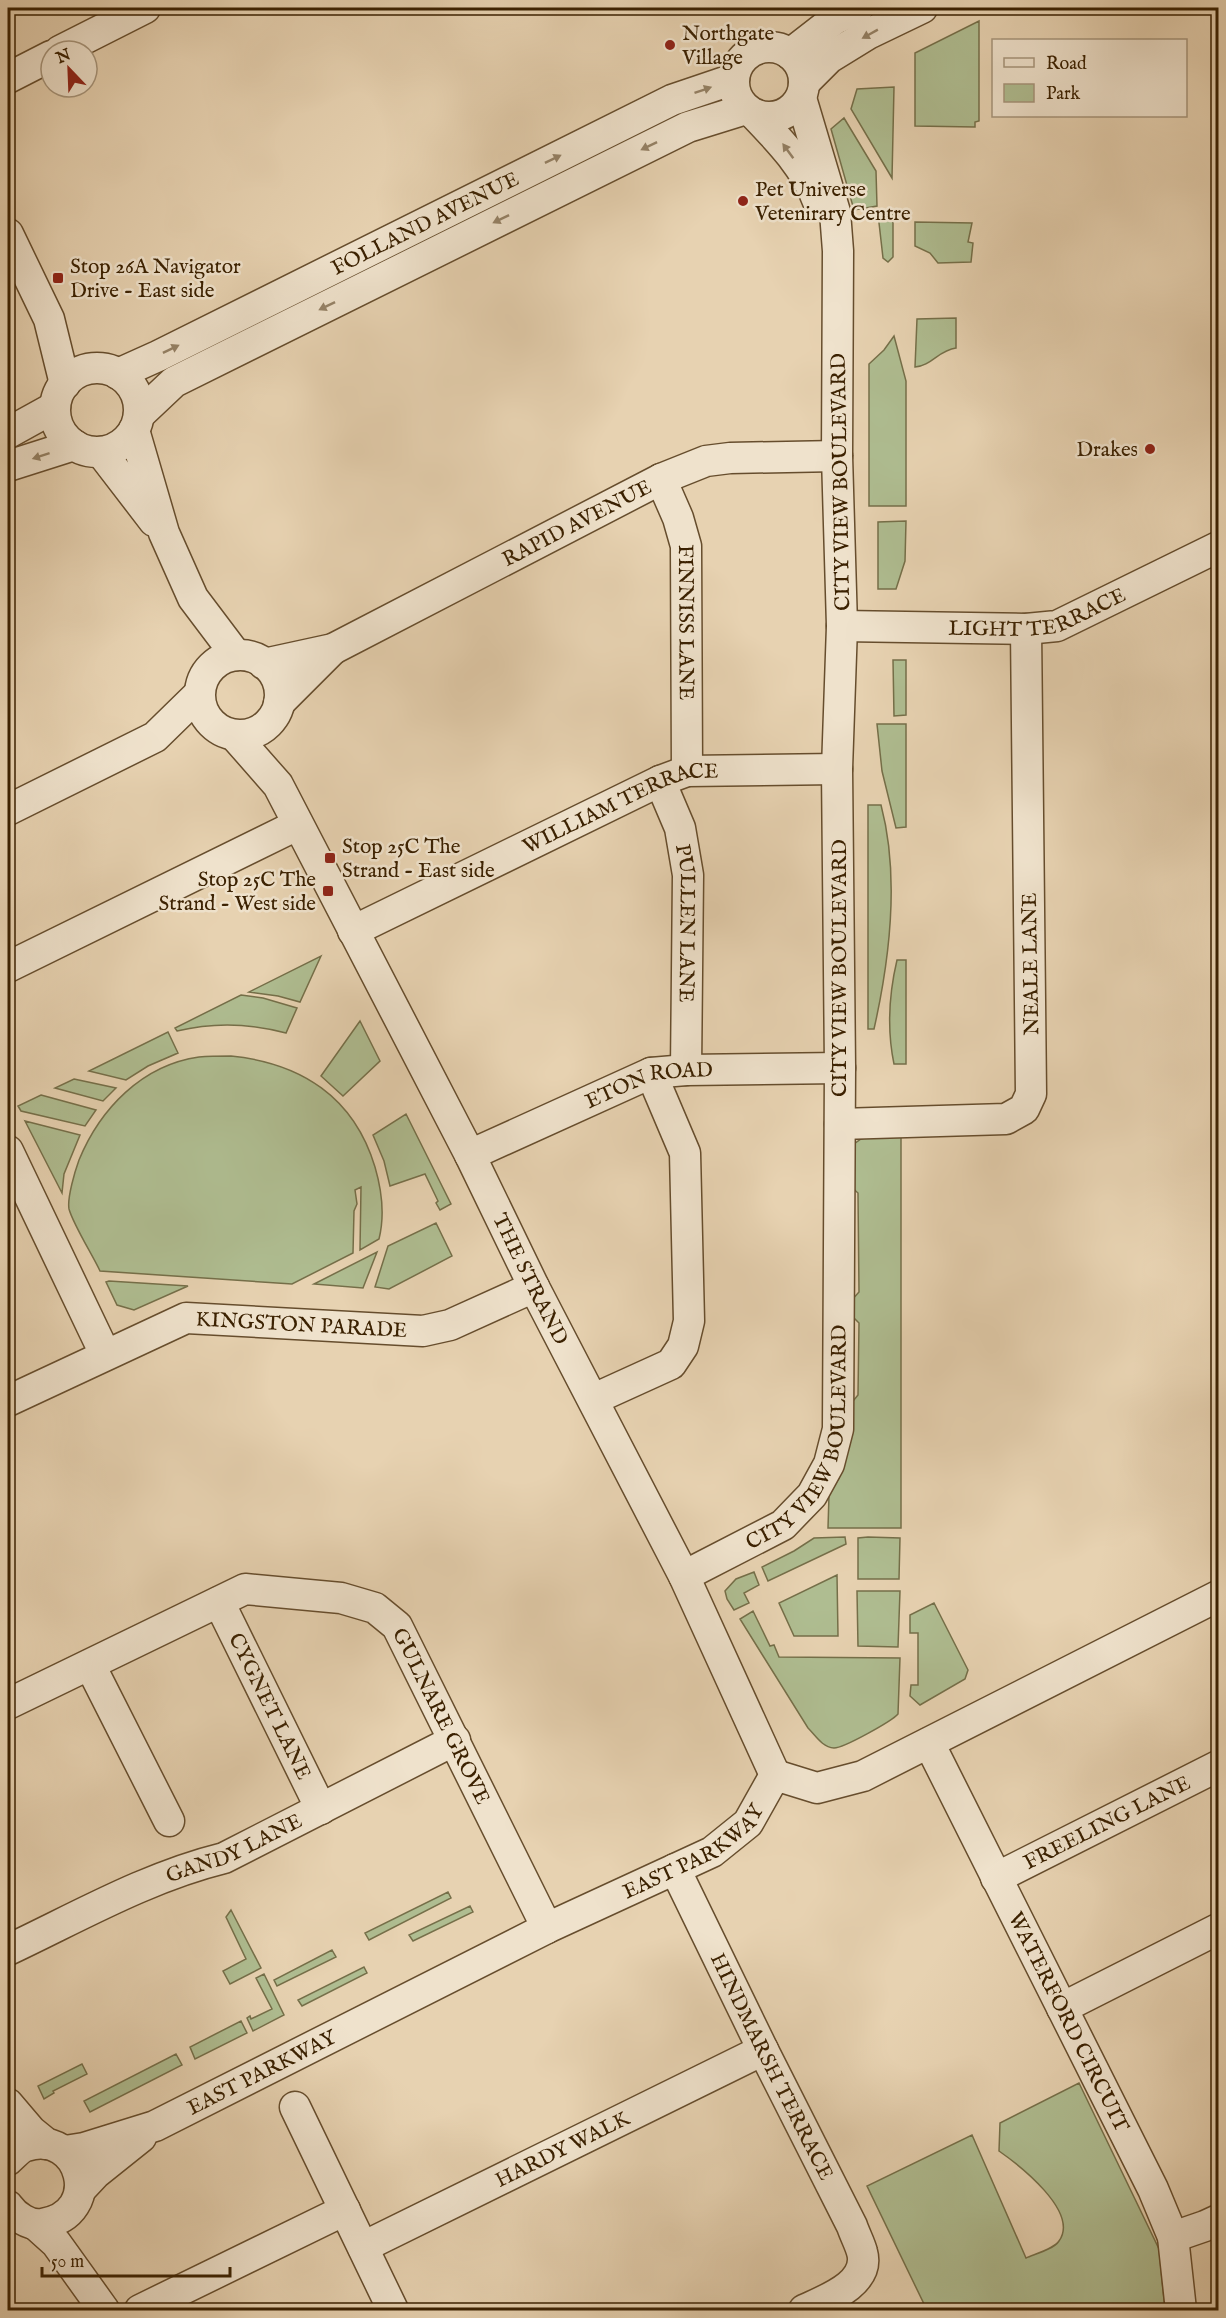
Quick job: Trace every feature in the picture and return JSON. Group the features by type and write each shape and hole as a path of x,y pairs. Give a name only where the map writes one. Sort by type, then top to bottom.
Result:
{"street":[{"path":"84,39 145,8"},
{"path":"790,54 835,19 858,8"},
{"path":"803,90 801,66 790,54 775,47 763,47 743,58 734,79 734,90 750,111 776,117 795,107 803,90 829,58 868,34 922,8"},
{"path":"8,78 39,62"},
{"name":"FOLLAND AVENUE","path":"110,371 672,100 734,79"},
{"name":"CITY VIEW BOULEVARD","path":"684,1576 783,1525 812,1495 829,1464 838,1429 840,1068 837,769 842,626 837,456 838,251 835,212 803,90"},
{"name":"CITY VIEW BOULEVARD","path":"750,111 786,147 814,191 825,221 838,282"},
{"name":"FOLLAND AVENUE","path":"137,422 174,382 688,127 750,111"},
{"path":"8,234 49,319 60,395 57,422 63,435 87,449 164,533"},
{"path":"49,319 110,371 130,384 134,391 138,399 137,422 164,533 194,598 236,656"},
{"path":"8,433 60,395 82,371 110,371"},
{"path":"8,466 87,449 114,448 126,441 137,422"},
{"name":"RAPID AVENUE","path":"264,664 333,649 661,479 706,461 730,458 837,456"},
{"name":"FINNISS LANE","path":"661,479 678,518 686,546 674,776"},
{"name":"LIGHT TERRACE","path":"842,626 1026,630 1057,626 1218,547"},
{"path":"194,598 202,684 201,707 207,719 226,732"},
{"name":"NEALE LANE","path":"840,1124 1006,1119 1024,1110 1031,1094 1026,630"},
{"name":"RAPID AVENUE","path":"273,714 333,649"},
{"path":"8,810 155,737 202,684 218,662 236,656 256,658 272,671 277,681 273,714 258,732 247,735 226,732 155,737"},
{"name":"THE STRAND","path":"273,714 278,785"},
{"name":"THE STRAND","path":"226,732 278,785 470,1155 534,1287 684,1576 775,1775"},
{"name":"WILLIAM TERRACE","path":"353,931 674,776 837,769"},
{"name":"PULLEN LANE","path":"674,776 688,875 686,1070"},
{"path":"8,967 297,825"},
{"name":"ETON ROAD","path":"470,1155 651,1073 686,1070 840,1068"},
{"path":"594,1399 671,1364 683,1346 689,1321 685,1153 651,1073"},
{"path":"8,1151 105,1354"},
{"name":"KINGSTON PARADE","path":"8,1401 186,1318 423,1331 450,1325 534,1287"},
{"name":"GULNARE GROVE","path":"8,1704 245,1589 341,1598 375,1608 397,1626 547,1928"},
{"name":"EAST PARKWAY","path":"8,2160 25,2146 84,2148 155,2126 547,1928 712,1852 748,1823 775,1775 817,1788 863,1776 1218,1596"},
{"name":"CYGNET LANE","path":"219,1602 321,1809"},
{"path":"90,1665 169,1821"},
{"name":"GANDY LANE","path":"8,1950 155,1880 191,1866 224,1858 455,1740"},
{"name":"WATERFORD CIRCUIT","path":"929,1743 1153,2189 1173,2236 1182,2310"},
{"name":"FREELING LANE","path":"996,1878 1218,1766"},
{"name":"HINDMARSH TERRACE","path":"675,1869 852,2226 863,2254 863,2267 856,2279 839,2292 804,2310"},
{"path":"1062,2008 1218,1929"},
{"name":"HARDY WALK","path":"363,2247 763,2050"},
{"path":"8,2104 31,2131 56,2147 78,2168 76,2233 101,2306"},
{"path":"295,2107 393,2310"},
{"name":"EAST PARKWAY","path":"16,2215 56,2221 77,2199 96,2173 155,2126"},
{"path":"140,2310 345,2210"},
{"path":"16,2215 56,2243 101,2306"},
{"path":"1173,2236 1218,2220"}],"green space":[{"path":"979,21 979,121 975,122 975,127 915,126 915,53"},
{"path":"894,87 892,178 851,109 857,89"},
{"path":"844,118 876,171 877,206 854,210 831,129"},
{"path":"893,212 893,257 888,262 883,258 878,214"},
{"path":"915,222 972,223 968,242 973,243 971,262 938,263 930,253 915,246"},
{"path":"956,318 956,348 950,349 926,364 915,367 917,319"},
{"path":"894,336 906,381 906,506 869,506 869,364 884,350"},
{"path":"906,521 905,561 896,589 878,589 878,522"},
{"path":"893,660 906,660 906,715 894,716"},
{"path":"877,724 906,724 906,827 896,828 882,771"},
{"path":"868,805 881,805 887,832 891,889 891,917 885,974 874,1029 868,1029"},
{"path":"321,956 300,1002 249,992"},
{"path":"897,960 906,960 906,1064 894,1064 890,1038 892,986"},
{"path":"241,995 263,998 297,1008 286,1033 259,1027 231,1025 204,1026 177,1031 175,1028"},
{"path":"360,1021 380,1061 343,1096 321,1076"},
{"path":"168,1032 178,1053 148,1066 126,1080 89,1071"},
{"path":"231,1056 280,1066 302,1076 339,1103 366,1142 375,1167 382,1203 379,1239 360,1250 361,1187 355,1190 357,1204 354,1211 353,1253 292,1284 100,1271 69,1209 72,1184 79,1160 88,1141 111,1107 125,1092 159,1069 199,1057"},
{"path":"74,1079 116,1088 103,1101 55,1088"},
{"path":"41,1095 96,1110 85,1126 21,1111 18,1106"},
{"path":"406,1114 451,1204 440,1210 425,1174 390,1186 384,1161 373,1135"},
{"path":"25,1121 80,1135 64,1174 62,1193"},
{"path":"869,1137 901,1137 901,1528 828,1528 829,1495 839,1478 846,1455 849,1406 858,1395 859,1323 849,1313 850,1302 859,1292 858,1193 848,1184 854,1144"},
{"path":"436,1223 452,1256 389,1289 375,1287 388,1246"},
{"path":"377,1252 363,1288 314,1284"},
{"path":"106,1282 188,1286 134,1310 117,1305"},
{"path":"845,1537 846,1544 768,1581 762,1567 814,1538"},
{"path":"858,1538 900,1538 899,1579 858,1579"},
{"path":"754,1572 759,1585 744,1593 749,1603 734,1610 725,1591 736,1579"},
{"path":"837,1575 838,1636 794,1636 779,1603"},
{"path":"857,1591 900,1591 898,1647 858,1646"},
{"path":"934,1603 968,1670 965,1679 920,1705 910,1696 911,1685 918,1685 918,1633 910,1633 910,1615"},
{"path":"753,1611 770,1646 774,1645 779,1657 900,1658 898,1714 847,1744 834,1748 823,1743 808,1728 740,1619"},
{"path":"448,1892 451,1898 369,1940 365,1933"},
{"path":"470,1906 473,1912 413,1941 409,1935"},
{"path":"231,1910 261,1968 230,1984 223,1971 246,1959 226,1917"},
{"path":"332,1950 336,1957 277,1986 274,1980"},
{"path":"364,1967 367,1973 302,2006 298,2000"},
{"path":"264,1974 284,2015 253,2031 247,2018 250,2016 251,2019 272,2009 256,1978"},
{"path":"241,2021 247,2033 195,2059 190,2047"},
{"path":"176,2054 182,2065 90,2112 84,2101"},
{"path":"82,2064 87,2074 53,2091 54,2093 44,2099 38,2086"},
{"path":"1079,2083 1159,2249 1165,2310 911,2310 924,2304 867,2186 972,2135 1026,2258 1049,2249 1059,2241 1063,2229 1061,2217 1055,2203 1044,2190 999,2151 1000,2123"}],"place":[{"name":"Northgate Village","path":"670,45"},
{"name":"Pet Universe Vetenirary Centre","path":"743,201"},
{"name":"Stop 26A Navigator Drive - East side","path":"58,278"},
{"name":"Drakes","path":"1150,449"},
{"name":"Stop 25C The Strand - East side","path":"330,858"},
{"name":"Stop 25C The Strand - West side","path":"328,891"}]}
